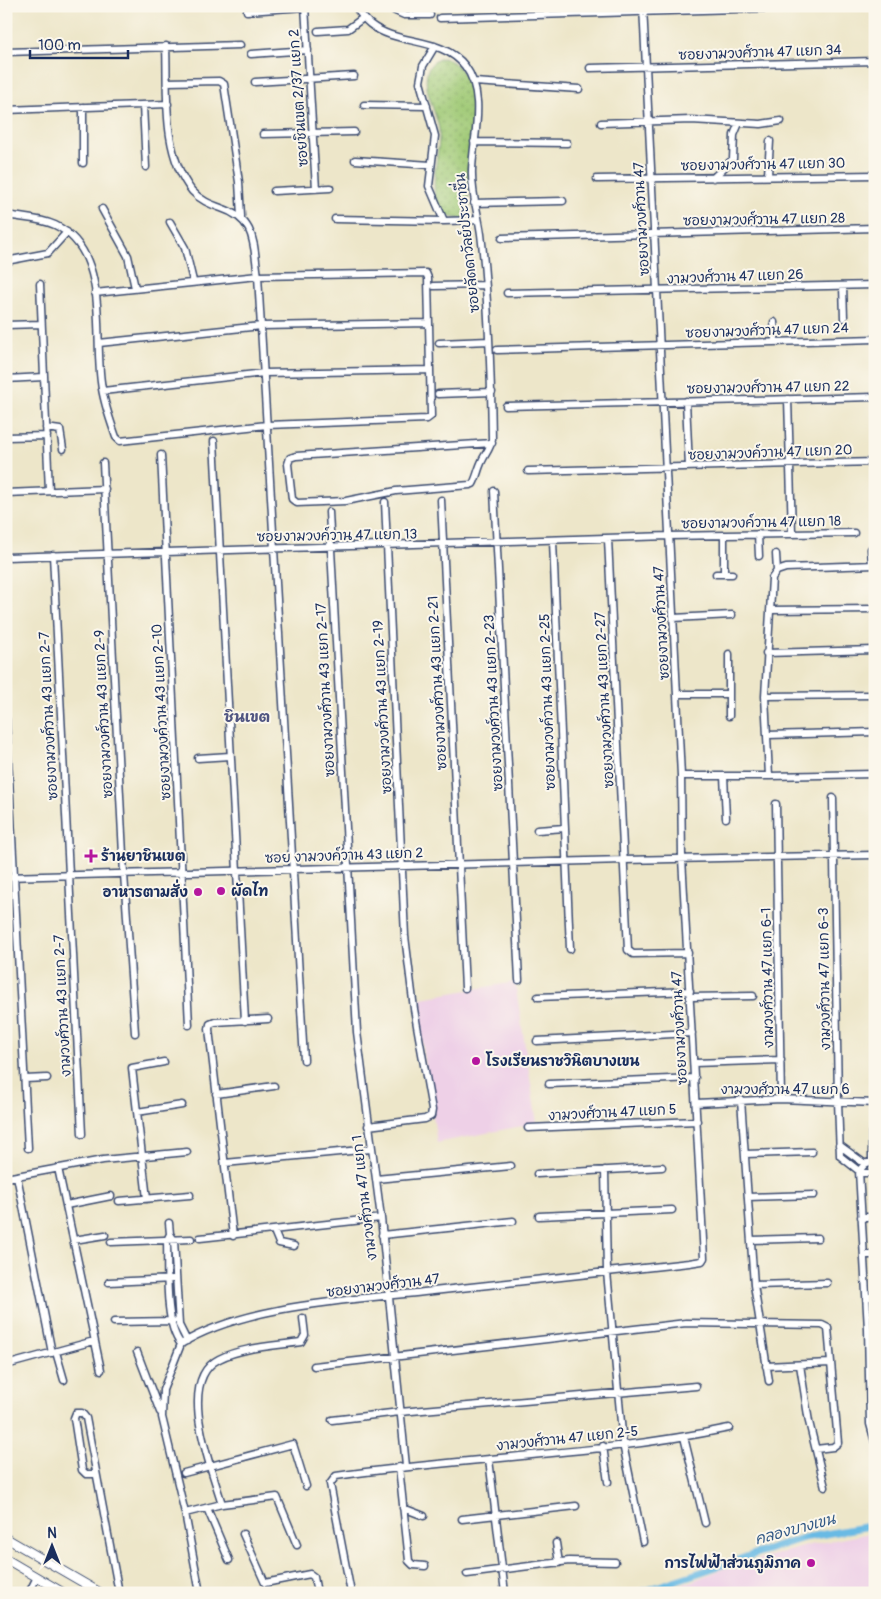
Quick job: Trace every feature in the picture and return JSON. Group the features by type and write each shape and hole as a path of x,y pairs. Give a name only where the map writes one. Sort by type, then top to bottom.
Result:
{"main road":[{"path":"6,1538 101,1593"},
{"path":"6,1559 64,1593"}],"street":[{"path":"247,11 305,6"},
{"name":"ซอยชินเขต 2/37 แยก 2","path":"305,6 316,189"},
{"name":"ซอยลัดดาวัลย์ประชาชื่น","path":"355,6 364,18 379,30 451,53 459,60 474,82 477,105 472,185 478,220 489,341 492,443 473,484 396,491 346,501 297,503 292,499 288,464 290,458 296,456 492,443"},
{"path":"394,6 395,11 400,14 430,14"},
{"path":"440,18 643,9 835,6"},
{"name":"ซอยงามวงศ์วาน 47","path":"184,1342 213,1327 237,1319 388,1296 689,1263 702,1261 704,1258 682,858 681,776 643,9"},
{"path":"318,31 348,29 364,18"},
{"path":"6,52 240,45"},
{"path":"166,46 168,104 175,159 186,181 201,199 240,216 250,229 258,276 275,548 291,869 304,1060"},
{"path":"434,46 421,74 421,89 428,106 435,136 429,186 444,221"},
{"path":"251,54 308,50"},
{"name":"ซอยงามวงศ์วาน 47 แยก 34","path":"590,68 875,61"},
{"path":"255,82 354,76"},
{"path":"167,82 218,81 224,84 239,182 240,216"},
{"path":"474,82 579,89"},
{"path":"6,110 168,104"},
{"path":"142,105 146,167"},
{"path":"364,105 428,106"},
{"path":"82,107 82,163"},
{"path":"601,123 648,123 691,120 761,124 781,121"},
{"path":"713,178 733,159 734,136 739,123"},
{"path":"263,134 354,132"},
{"path":"768,175 770,141"},
{"path":"474,142 567,143"},
{"path":"355,160 431,165"},
{"name":"ซอยงามวงศ์วาน 47 แยก 30","path":"597,179 713,178 768,175 875,175"},
{"path":"274,191 330,188"},
{"path":"474,203 563,200"},
{"path":"102,209 128,256 135,288"},
{"path":"6,215 48,222 67,232 84,251 88,259 95,292 102,391 116,437 120,441 267,426 430,418 428,278 426,273 258,276 95,292"},
{"path":"335,219 478,220"},
{"path":"170,222 185,248 193,282"},
{"name":"ซอยงามวงศ์วาน 47 แยก 28","path":"502,238 875,228"},
{"path":"6,261 48,253 67,232"},
{"path":"40,284 49,491"},
{"path":"434,286 484,285"},
{"name":"งามวงศ์วาน 47 แยก 26","path":"507,293 875,285"},
{"path":"843,286 844,318"},
{"path":"774,322 775,342"},
{"path":"99,343 261,326 429,323"},
{"path":"6,325 41,324"},
{"name":"ซอยงามวงศ์วาน 47 แยก 24","path":"497,350 875,339"},
{"path":"438,343 489,341"},
{"path":"102,391 264,374 430,370"},
{"path":"6,380 44,377"},
{"path":"438,394 492,392"},
{"name":"ซอยงามวงศ์วาน 47 แยก 22","path":"506,406 875,397"},
{"path":"788,399 792,533"},
{"path":"686,401 689,467"},
{"path":"46,428 60,430 63,449"},
{"path":"6,437 47,436"},
{"path":"214,441 245,1021"},
{"name":"ซอยงามวงค์วาน 43 แยก 2-10","path":"161,455 189,1025"},
{"path":"874,462 874,523"},
{"name":"ซอยงามวงค์วาน 47 แยก 20","path":"528,472 874,462"},
{"name":"ซอยงามวงศ์วาน 43 แยก 2-9","path":"103,463 124,874 135,1033"},
{"path":"6,492 105,489"},
{"name":"ซอยงามวงศ์วาน 43 แยก 2-23","path":"494,491 519,980"},
{"name":"ซอยงามวงศ์วาน 43 แยก 2-21","path":"440,500 465,988"},
{"name":"ซอยงามวงศ์วาน 43 แยก 2-19","path":"368,1126 425,1119 431,1116 414,1009 405,936 385,502"},
{"name":"ซอยงามวงศ์วาน 43 แยก 2-17","path":"329,512 346,868 357,1032 368,1126"},
{"name":"ซอยงามวงค์วาน 47 แยก 18","path":"669,536 854,533"},
{"path":"758,534 759,556"},
{"path":"724,535 724,574"},
{"name":"ซอยงามวงค์วาน 47 แยก 13","path":"6,557 165,551 442,545 669,536"},
{"name":"ซอยงามวงศ์วาน 43 แยก 2-27","path":"608,539 628,950 633,954 688,953"},
{"name":"ซอยงามวงค์วาน 43 แยก 2-25","path":"553,541 570,949"},
{"path":"768,776 768,735 765,696 766,653 772,578 777,571 786,568 874,565 871,549 875,545"},
{"path":"776,554 777,571"},
{"name":"ซอยงามวงศ์วาน 43 แยก 2-7","path":"53,555 68,876"},
{"path":"716,574 732,574"},
{"path":"770,610 875,609"},
{"path":"673,618 732,615"},
{"path":"766,653 875,650"},
{"path":"729,654 729,716"},
{"path":"677,694 729,694"},
{"path":"765,696 875,695"},
{"path":"6,719 28,1148"},
{"path":"768,735 875,732"},
{"path":"198,758 230,756"},
{"path":"681,776 875,774"},
{"path":"724,776 726,818"},
{"name":"งามวงศ์วาน 47 แยก 6-3","path":"834,798 839,1145"},
{"name":"งามวงศ์วาน 47 แยก 6-1","path":"776,804 780,1099"},
{"path":"537,830 565,828"},
{"name":"ซอย งามวงค์วาน 43 แยก 2","path":"6,878 682,858 875,856"},
{"name":"งามวงศ์วาน 43 แยก 2-7","path":"68,876 82,1134"},
{"path":"538,998 690,994 753,996"},
{"path":"233,1236 209,1027 215,1022 268,1019"},
{"path":"537,1041 692,1033"},
{"path":"694,1063 780,1060"},
{"path":"147,1199 132,1068 164,1062"},
{"path":"25,1079 47,1078"},
{"path":"549,1084 695,1078"},
{"path":"216,1094 274,1086"},
{"name":"งามวงศ์วาน 47 แยก 6","path":"696,1103 780,1099 875,1103"},
{"path":"741,1100 754,1286 758,1323 769,1380"},
{"path":"138,1112 182,1105"},
{"name":"งามวงศ์วาน 47 แยก 5","path":"528,1128 697,1121"},
{"name":"งามวงศ์วาน 47 แยก 1","path":"368,1126 381,1218 400,1412 404,1508 410,1564 426,1566"},
{"path":"872,1132 872,1161 865,1164 860,1172 866,1297 872,1329 872,1406 870,1424 875,1442"},
{"path":"839,1145 865,1164"},
{"path":"839,1145 840,1156 860,1172 875,1173"},
{"path":"226,1164 371,1149"},
{"path":"6,1178 58,1168 142,1156 187,1152"},
{"path":"745,1154 812,1152"},
{"path":"376,1179 511,1166"},
{"path":"537,1174 662,1167"},
{"path":"58,1168 101,1370"},
{"path":"605,1170 607,1272 623,1444 643,1542"},
{"path":"17,1176 54,1353 64,1380"},
{"path":"119,1201 190,1195"},
{"path":"748,1197 814,1195"},
{"path":"66,1205 111,1196"},
{"path":"539,1216 672,1210"},
{"path":"861,1217 875,1217"},
{"path":"200,1238 233,1236 381,1218"},
{"path":"382,1235 513,1221"},
{"path":"169,1224 172,1279 171,1321 174,1336 184,1342"},
{"path":"274,1231 279,1243 294,1246"},
{"path":"74,1240 105,1235"},
{"path":"111,1242 170,1238 191,1239"},
{"path":"751,1240 818,1238"},
{"path":"864,1255 875,1255"},
{"path":"109,1282 172,1279"},
{"path":"162,1417 163,1390 184,1342 180,1330 172,1279"},
{"path":"754,1286 827,1283"},
{"path":"866,1297 875,1297"},
{"path":"222,1504 198,1409 200,1378 208,1366 219,1359 236,1353 301,1342 305,1335 303,1318"},
{"path":"114,1322 179,1320"},
{"path":"314,1366 613,1333 686,1323 758,1323 826,1326 838,1443 834,1447 816,1449"},
{"path":"6,1365 94,1341"},
{"path":"137,1352 162,1417 185,1513 200,1593"},
{"path":"766,1366 830,1363"},
{"path":"800,1364 819,1471 825,1487"},
{"path":"332,1420 400,1412 696,1386"},
{"path":"96,1474 86,1474 82,1470 74,1418 76,1413 82,1413 86,1418 119,1593"},
{"name":"งามวงศ์วาน 47 แยก 2-5","path":"352,1593 330,1484 336,1476 402,1466 489,1459 684,1437 729,1428"},
{"path":"684,1437 705,1523"},
{"path":"184,1473 293,1444 306,1486"},
{"path":"603,1446 608,1482"},
{"path":"489,1459 505,1593"},
{"path":"185,1513 222,1504 277,1496 297,1545"},
{"path":"462,1519 576,1506"},
{"path":"206,1508 229,1560"},
{"path":"404,1508 424,1516"},
{"path":"243,1534 265,1583 310,1574 314,1577 317,1593"},
{"path":"556,1543 559,1563"},
{"path":"467,1574 559,1563 615,1562"},
{"path":"29,1593 37,1577"}],"shaded area":[{"name":"โรงเรียนราชวินิตบางเขน","path":"515,982 537,1123 437,1143 416,999"},
{"name":"การไฟฟ้าส่วนภูมิภาค","path":"875,1532 875,1593 683,1593 681,1585 723,1569 810,1545"}],"green space":[{"path":"442,58 456,64 465,76 470,92 472,130 468,193 470,215 467,219 451,217 441,210 436,199 434,185 439,129 427,89 426,79 428,70 433,63"}],"waterway":[{"name":"คลองบางเขน","path":"638,1593 803,1538 875,1525"}],"place":[{"name":"ร้านยาชินเขต","path":"91,856"},
{"name":"ผัดไท","path":"221,891"},
{"name":"อาหารตามสั่ง","path":"198,892"},
{"name":"โรงเรียนราชวินิตบางเขน","path":"476,1061"},
{"name":"การไฟฟ้าส่วนภูมิภาค","path":"811,1563"}],"district":[{"name":"ชินเขต","path":"247,717"}]}
